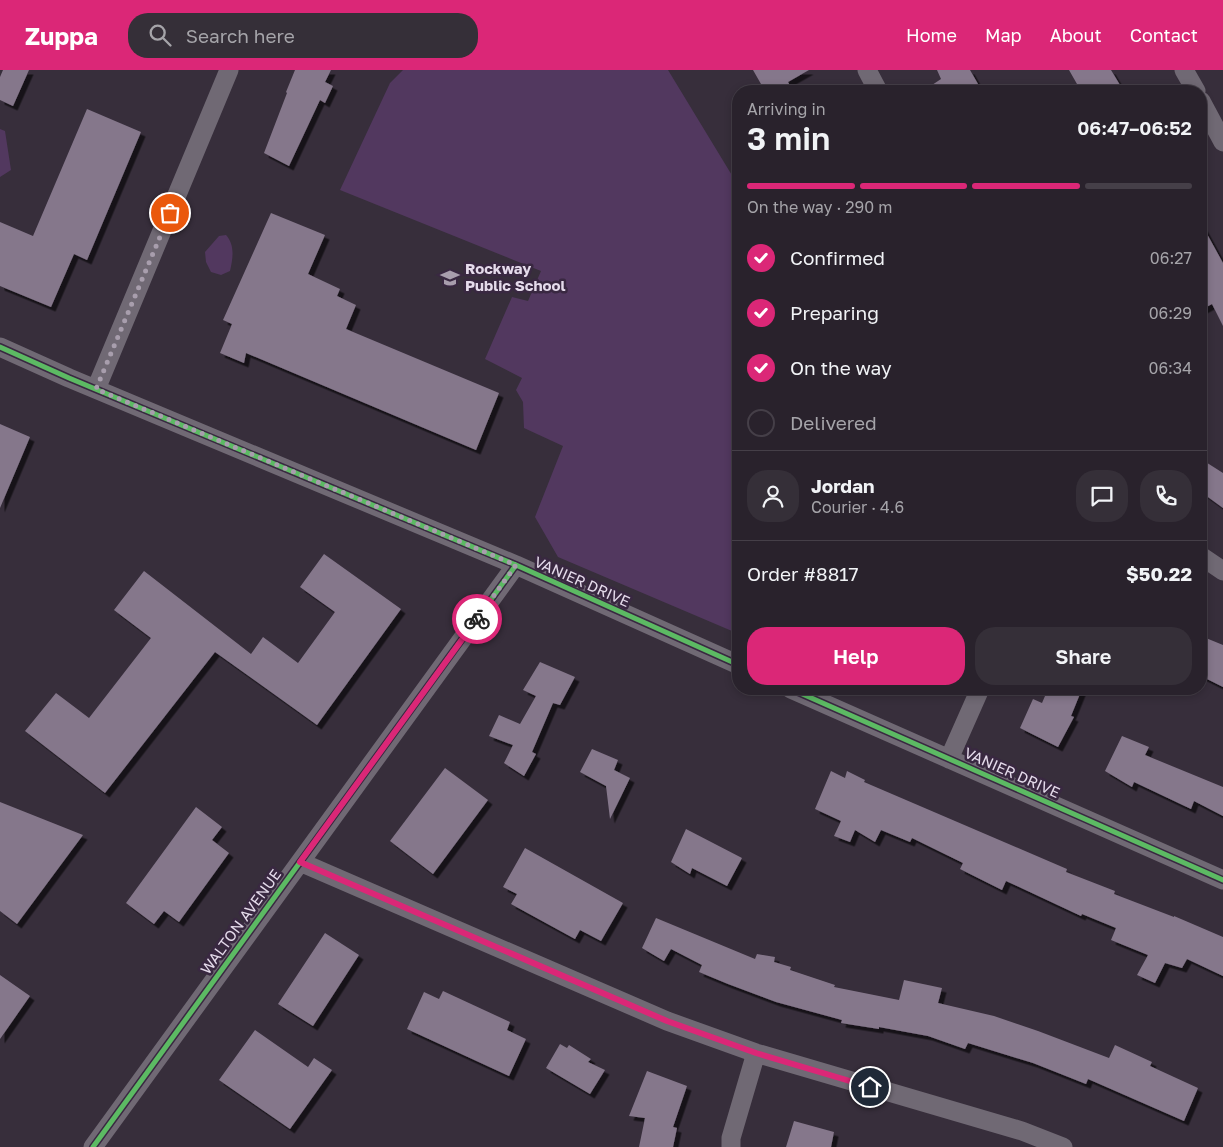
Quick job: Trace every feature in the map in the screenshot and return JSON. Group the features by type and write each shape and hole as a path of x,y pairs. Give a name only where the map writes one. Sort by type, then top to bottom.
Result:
{"street":[{"path":"96,389 230,70"},
{"path":"866,70 875,85"},
{"path":"1184,70 1193,85"},
{"path":"1207,112 1223,142"},
{"name":"VANIER DRIVE","path":"0,347 516,565 732,662"},
{"path":"1207,560 1223,571"},
{"name":"WALTON AVENUE","path":"93,1147 516,565"},
{"name":"VANIER DRIVE","path":"805,695 1223,880"},
{"path":"949,759 977,695"},
{"path":"300,862 667,1021 756,1053 1022,1131 1063,1147"},
{"path":"731,1147 731,1138 756,1053"}],"shaded area":[{"path":"403,70 668,70 732,175 732,631 558,557 535,517 563,446 524,428 523,402 516,390 522,378 485,359 512,297 528,301 541,271 340,190 390,83"},
{"path":"0,129 5,131 11,170 0,177"},
{"path":"226,235 232,247 232,261 230,271 221,275 211,272 206,262 205,252 219,236"}],"building":[{"path":"3,70 29,70 13,106 0,100 0,77"},
{"path":"295,70 331,70 325,82 333,86 325,103 320,100 289,166 264,153"},
{"path":"753,70 809,70 788,82 790,85 762,85"},
{"path":"937,70 970,70 979,85 932,85 941,79"},
{"path":"1069,70 1111,70 1120,85 1078,85"},
{"path":"87,109 141,132 87,260 74,254 51,307 0,286 0,222 33,236"},
{"path":"271,213 325,235 308,274 340,289 337,296 356,305 346,329 499,393 476,450 246,353 244,363 220,353 232,324 223,320"},
{"path":"1207,234 1223,263 1223,326 1212,304 1207,307"},
{"path":"0,424 30,437 0,508"},
{"path":"1207,463 1223,473 1223,508 1207,496"},
{"path":"324,554 401,609 317,725 215,652 105,793 25,731 56,693 89,718 151,638 114,610 144,571 251,654 263,637 298,663 335,612 300,587"},
{"path":"1207,638 1223,645 1223,687 1207,679"},
{"path":"540,662 575,677 560,705 553,703 532,752 536,754 524,776 504,763 513,745 489,736 499,715 520,724 536,696 523,690"},
{"path":"1045,695 1080,695 1071,716 1074,717 1058,747 1020,728 1033,699 1042,703"},
{"path":"1122,736 1149,747 1145,755 1223,787 1223,816 1194,801 1191,809 1134,782 1132,787 1105,771"},
{"path":"592,749 618,760 614,770 630,778 610,819 606,786 580,772"},
{"path":"445,768 488,800 433,874 390,841"},
{"path":"831,771 845,778 847,771 865,780 864,782 1067,869 1066,872 1115,891 1114,894 1174,916 1223,937 1223,976 1187,959 1182,968 1165,963 1155,983 1137,975 1148,955 1111,940 1116,928 1082,914 1081,916 1006,881 1002,890 960,869 963,863 912,838 910,842 881,830 875,842 855,830 850,842 834,836 841,821 815,809"},
{"path":"0,802 83,835 17,924 0,911"},
{"path":"196,807 222,827 212,840 229,853 179,922 164,911 154,924 126,903"},
{"path":"686,829 742,858 727,886 692,868 690,874 671,862"},
{"path":"525,848 623,903 601,941 580,930 575,939 511,904 517,894 503,887"},
{"path":"656,918 755,959 757,954 775,957 774,962 791,967 790,970 835,985 834,987 899,1000 904,980 942,988 938,1003 994,1016 1109,1058 1115,1045 1152,1062 1150,1066 1198,1088 1184,1121 1088,1079 1086,1084 1033,1063 968,1043 965,1049 928,1036 879,1027 879,1029 841,1023 842,1020 776,1002 699,972 702,965 671,949 664,961 642,948"},
{"path":"325,933 359,955 313,1026 278,1004"},
{"path":"0,975 30,996 0,1039"},
{"path":"443,991 510,1022 507,1030 526,1039 509,1076 407,1029 424,992 439,999"},
{"path":"255,1030 308,1067 314,1058 332,1070 290,1129 219,1080"},
{"path":"560,1044 567,1048 569,1045 591,1059 588,1062 605,1070 590,1094 546,1068"},
{"path":"647,1071 687,1086 673,1127 677,1128 673,1147 639,1147 645,1118 629,1116"},
{"path":"794,1121 834,1132 831,1147 786,1147"}],"cycle path":[{"path":"0,347 69,378 516,565 732,662"},
{"path":"93,1147 516,565"},
{"path":"805,695 1223,880"}],"way so far":[{"path":"170,213 96,389 516,565 477,619"}],"place":[{"name":"Rockway Public School","path":"450,278"}],"route":[{"path":"477,619 300,862 667,1021 756,1053 870,1087"}]}
